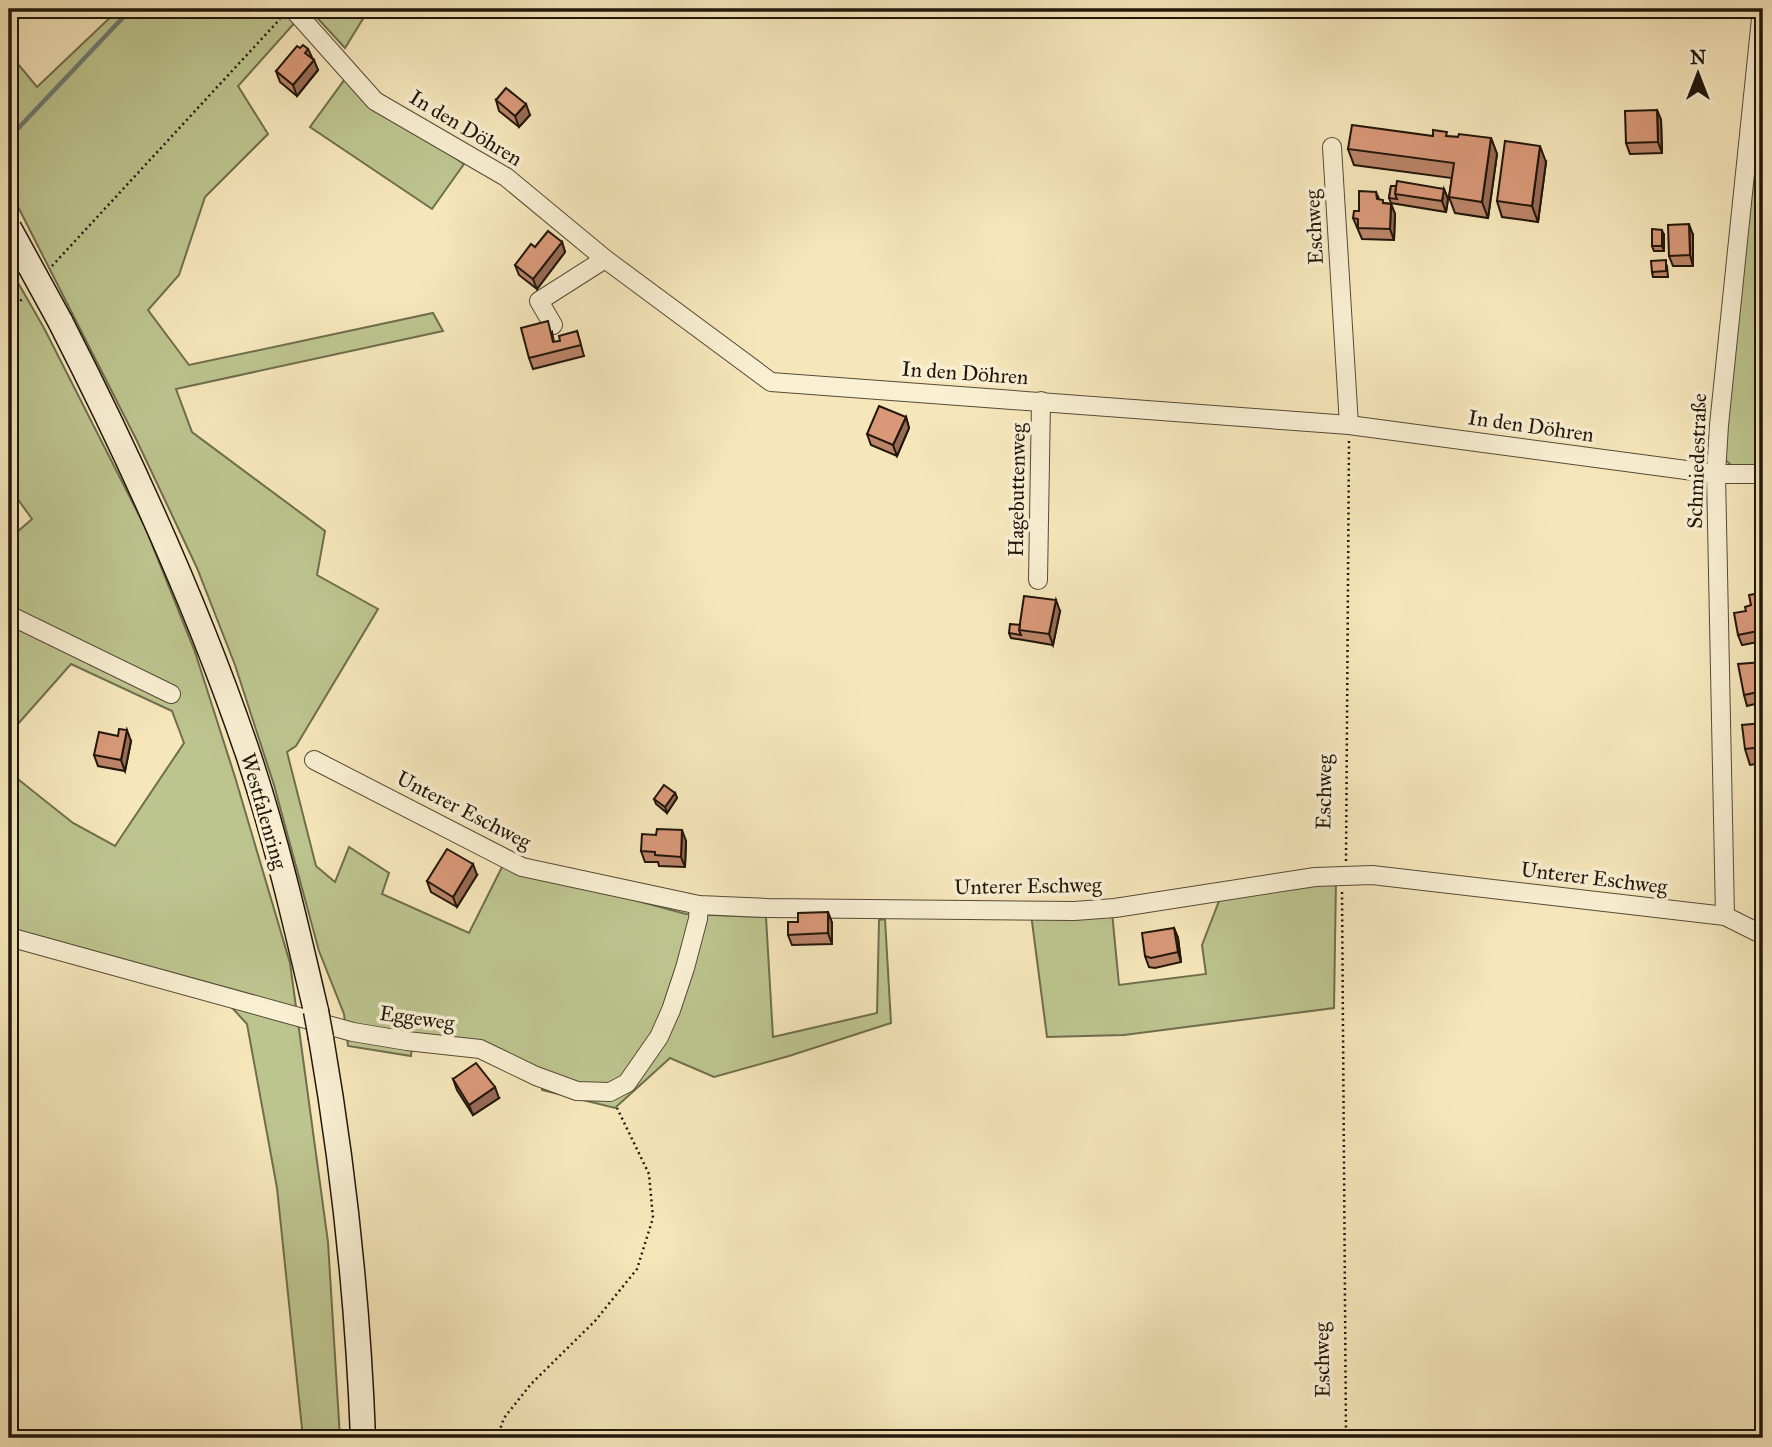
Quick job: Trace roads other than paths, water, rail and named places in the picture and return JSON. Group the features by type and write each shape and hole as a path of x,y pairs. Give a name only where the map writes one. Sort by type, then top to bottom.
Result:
{"main road":[{"name":"Westfalenring","path":"9,228 122,443 202,628 248,755 271,831 321,1038 347,1211 360,1351 363,1438"}],"street":[{"name":"Schmiedestraße","path":"1725,916 1716,474 1720,411 1762,9"},
{"name":"In den Döhren","path":"286,14 375,101 506,177 605,259 771,382 1349,425 1716,474 1763,474"},
{"name":"Eschweg","path":"1332,147 1349,425"},
{"path":"553,325 539,301 605,259"},
{"name":"Hagebuttenweg","path":"1038,580 1041,401"},
{"path":"9,615 172,694"},
{"name":"Unterer Eschweg","path":"314,760 522,867 699,905 1074,911 1115,908 1315,877 1372,875 1725,916 1763,935"},
{"name":"Eggeweg","path":"9,937 353,1032 480,1049 536,1076 577,1091 610,1092 626,1083 659,1037 685,968 699,905"}],"waterway":[{"path":"9,138 131,9"}]}
